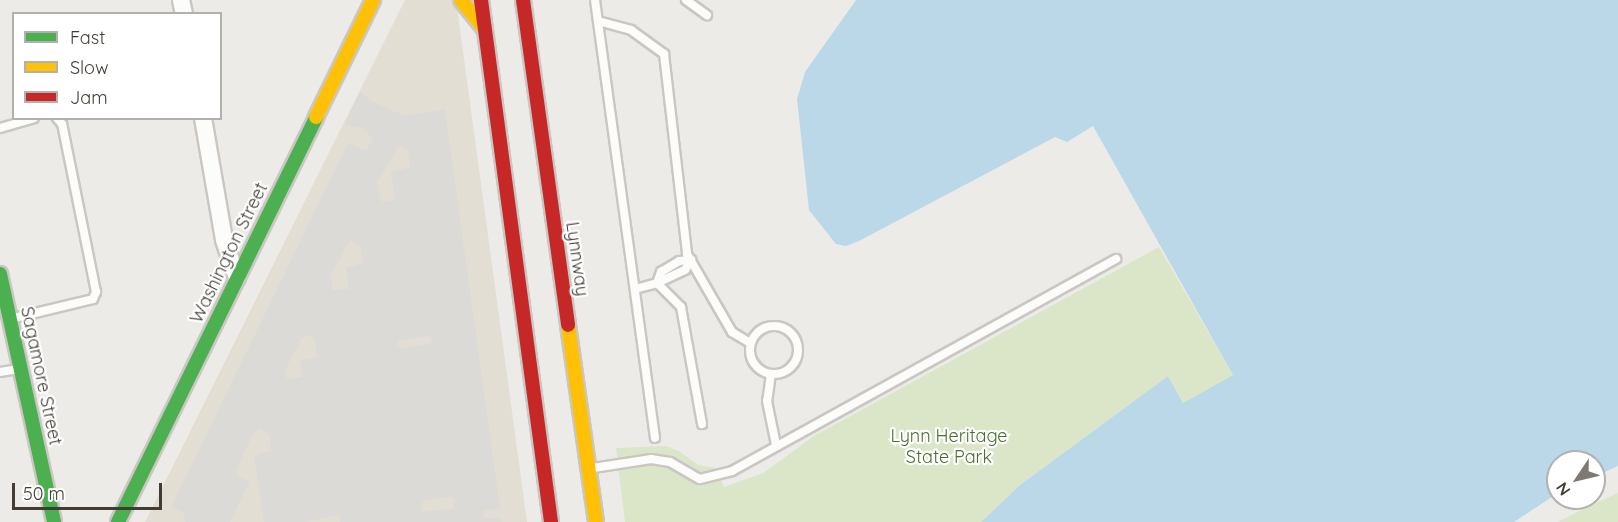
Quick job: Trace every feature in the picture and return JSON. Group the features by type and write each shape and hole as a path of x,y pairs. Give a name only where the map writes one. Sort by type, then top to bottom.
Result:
{"main road":[{"name":"Washington Street","path":"118,522 373,0"},
{"path":"461,0 484,28"},
{"path":"481,0 551,522"},
{"name":"Lynnway","path":"523,0 596,522"},
{"name":"Sagamore Street","path":"0,274 54,522"}],"street":[{"path":"202,120 224,240 237,278"}],"lane":[{"path":"595,0 655,438"},
{"path":"686,0 707,15"},
{"path":"598,21 631,30 664,54 691,260 732,332 750,343"},
{"path":"0,128 27,120"},
{"path":"10,319 93,299 96,292 62,124 59,120"},
{"path":"588,468 651,459 670,462 690,475 709,479 732,471 1116,259"},
{"path":"657,283 661,272 679,261 691,260"},
{"path":"634,289 657,283"},
{"path":"657,283 681,307 702,424"},
{"path":"750,343 768,327 785,328 792,334 798,349 794,365 771,374"},
{"path":"750,343 752,360 771,374"},
{"path":"0,372 21,369"},
{"path":"771,374 767,401 776,445"}],"shaded area":[{"path":"405,0 456,0 527,522 145,522"},
{"path":"360,91 371,101 405,116 445,109 500,508 484,511 483,518 501,518 502,522 340,522 339,515 305,522 264,522 254,456 271,451 269,434 260,429 253,434 236,470 238,476 250,481 230,522 185,522 184,513 171,507 348,143 366,150 373,139 363,128 345,125","holes":["398,146 408,150 410,167 391,172 395,200 382,202 377,183","350,241 360,245 363,263 346,268 349,289 333,290 330,276","310,335 315,341 317,357 300,361 302,377 287,379 285,370 301,339","429,336 433,339 430,344 401,348 397,345 399,341","450,497 455,500 453,509 420,511 423,501"]}],"green space":[{"name":"Lynn Heritage State Park","path":"1159,247 1233,375 1183,403 1168,376 1020,485 981,522 625,522 616,448 666,446 679,451 698,465 716,468 724,487 763,473 814,436"},
{"path":"1618,493 1618,522 1558,522 1581,510 1606,510 1606,498"}],"water":[{"path":"856,0 1618,0 1618,466 1606,472 1606,450 1546,450 1546,501 1514,522 981,522 1020,485 1168,376 1183,403 1233,375 1093,126 1067,142 1055,137 859,241 846,246 836,244 809,210 797,99 805,72"}],"traffic: fast":[{"path":"118,522 316,117"},
{"path":"0,274 54,522"}],"traffic: slow":[{"path":"316,117 373,0"},
{"path":"461,0 484,28"},
{"path":"568,325 596,522"}],"traffic: jam":[{"path":"481,0 551,522"},
{"path":"523,0 568,325"}]}
